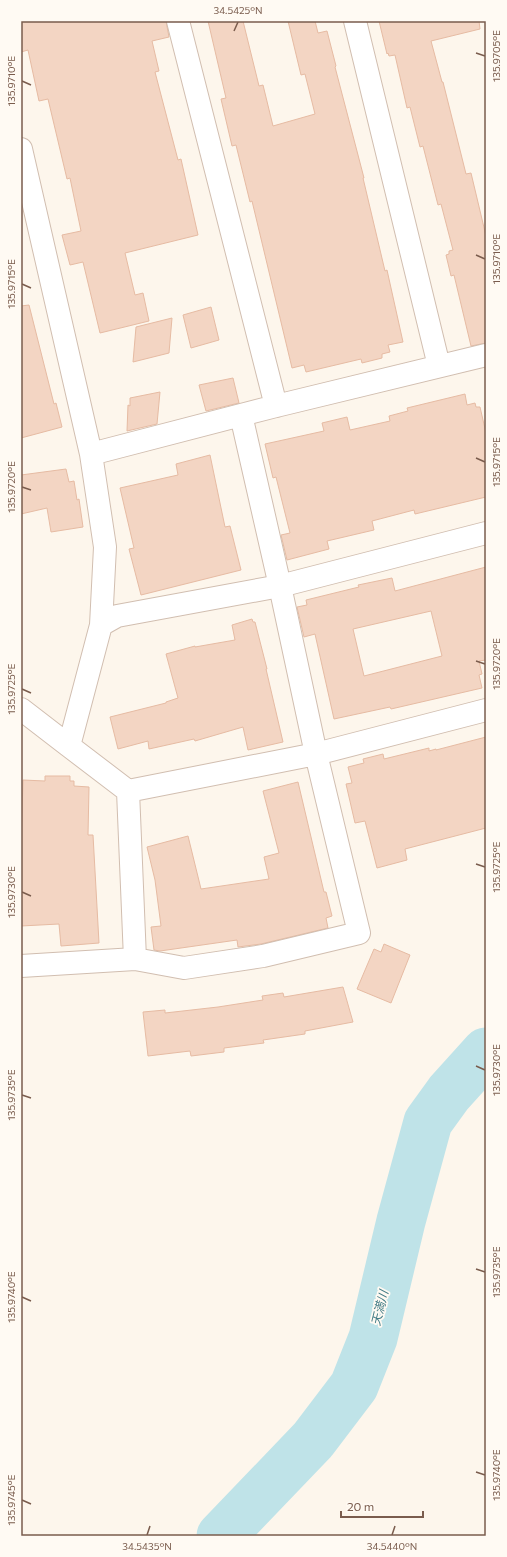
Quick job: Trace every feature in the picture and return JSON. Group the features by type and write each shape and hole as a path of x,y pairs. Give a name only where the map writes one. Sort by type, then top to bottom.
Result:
{"street":[{"path":"178,21 276,406"},
{"path":"355,21 440,366"},
{"path":"21,149 91,454 105,547 101,625 69,746"},
{"path":"91,454 276,406 486,355"},
{"path":"21,966 135,959 184,968 264,956 359,933 316,754 241,415"},
{"path":"101,625 117,616 280,586 486,532"},
{"path":"21,709 128,791 316,754 486,710"},
{"path":"128,791 135,959"}],"building":[{"path":"21,21 166,21 169,37 152,41 159,71 155,72 178,160 181,159 198,235 125,253 135,295 143,293 149,321 100,333 83,262 70,265 62,235 81,231 70,178 67,179 48,99 39,101 28,50 21,52"},
{"path":"208,21 243,21 259,86 263,85 273,126 315,114 305,74 301,75 288,21 315,21 318,33 327,31 364,178 385,271 387,270 403,342 388,345 390,352 382,354 382,358 362,363 361,359 306,372 304,365 292,368 252,201 250,202 236,145 232,146 221,99 226,98"},
{"path":"379,21 479,21 480,29 431,41 466,174 471,173 486,236 486,343 471,346 454,275 451,276 446,255 449,254 449,251 453,250 441,204 438,205 423,146 420,147 410,107 407,108 395,55 389,56 388,53 387,54"},
{"path":"29,305 54,404 56,403 62,427 21,438 21,306"},
{"path":"211,307 219,340 191,348 183,315"},
{"path":"172,318 169,353 133,362 136,327"},
{"path":"233,378 239,403 206,411 199,385"},
{"path":"160,392 157,424 127,431 128,405 130,406 130,398"},
{"path":"465,394 467,405 475,403 476,407 480,407 486,433 486,497 415,514 414,510 372,521 374,530 327,541 329,549 287,560 281,535 290,533 276,477 273,478 265,444 324,431 322,423 347,417 350,430 390,421 389,416 408,411 407,408"},
{"path":"210,455 225,527 230,526 241,570 141,595 129,549 134,548 120,488 178,475 176,464"},
{"path":"66,469 69,482 74,481 77,500 79,499 83,527 51,532 47,508 21,514 21,475"},
{"path":"486,567 486,660 479,661 482,674 479,675 482,688 391,709 390,707 334,719 315,634 304,637 297,607 307,605 306,600 359,587 358,585 392,578 395,591","holes":["431,611 442,656 364,676 353,629"]},
{"path":"252,619 253,622 255,622 267,669 283,742 248,750 243,727 195,741 194,739 149,749 148,741 118,749 110,717 166,703 178,698 166,654 195,646 235,640 232,625"},
{"path":"486,737 486,828 405,849 407,860 377,868 365,821 355,823 346,784 352,783 348,767 364,763 363,759 383,754 384,759 429,748 429,751 436,750"},
{"path":"45,776 70,776 70,781 74,781 74,786 89,787 88,835 93,835 99,943 61,946 59,924 21,926 23,780 45,781"},
{"path":"298,782 324,892 326,892 332,916 326,918 328,928 261,944 238,947 237,940 160,951 154,950 151,927 161,926 155,880 147,847 188,836 201,889 269,879 264,857 279,853 263,791"},
{"path":"384,944 410,955 391,1003 357,989 374,949 381,952"},
{"path":"343,987 353,1022 305,1031 305,1034 263,1040 264,1043 224,1048 224,1052 191,1056 190,1051 148,1056 143,1012 165,1010 165,1013 218,1007 263,1000 262,996 283,993 284,997"}],"waterway":[{"name":"天満川","path":"221,1536 313,1440 354,1386 373,1338 401,1221 428,1122 449,1093 486,1052"}]}
